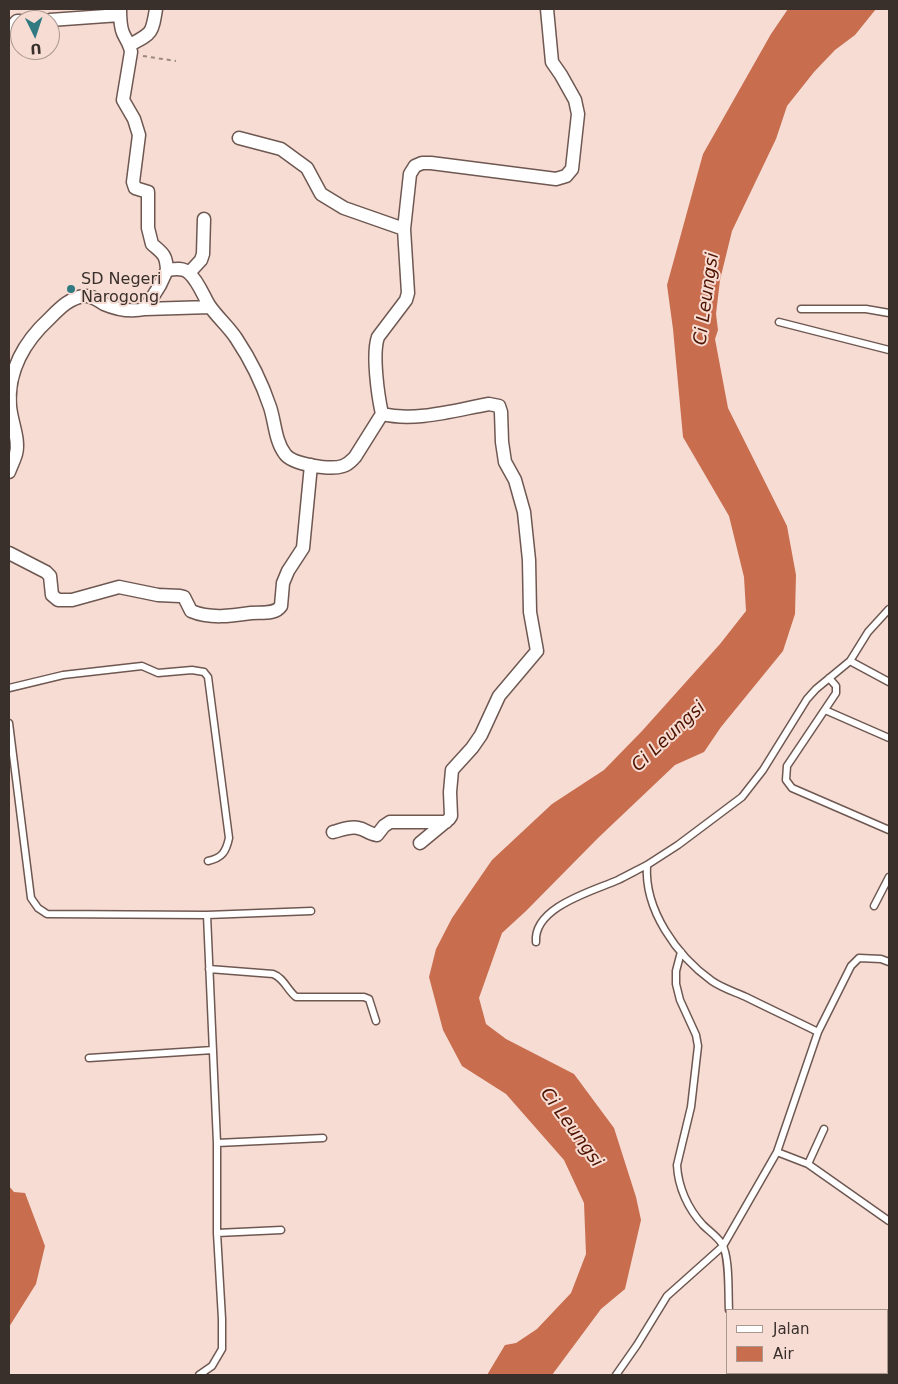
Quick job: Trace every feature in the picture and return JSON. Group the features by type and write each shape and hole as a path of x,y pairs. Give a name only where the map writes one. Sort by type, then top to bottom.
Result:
{"street":[{"path":"131,50 152,30 156,9"},
{"path":"167,270 183,269 189,273 210,307 235,337 253,367 270,406 284,453 294,461 311,465 335,467 350,462 382,414 375,358 376,343 378,337 406,300 408,293 404,229 410,174 415,166 422,163 556,179 566,176 572,169 577,106 561,74 552,62 547,9"},
{"path":"60,19 120,12 124,34 131,50 123,100 134,119 139,135 132,182 135,188 148,192 148,228 152,244 164,253 167,270 145,309"},
{"path":"239,138 281,149 307,168 321,194 344,208 404,229"},
{"path":"189,273 204,254 204,219"},
{"path":"9,472 16,453 9,396 12,378 22,351 34,333 66,303 84,296 94,297 105,304 132,312 145,309 210,307"},
{"path":"382,414 392,417 414,417 489,404 499,406 501,412 503,455 515,480 524,512 529,560 530,612 537,651 499,696 481,735 452,770 450,792 451,816 420,843"},
{"path":"9,553 46,572 50,576 52,595 58,600 72,600 119,587 184,597 192,611 204,615 225,616 274,612 281,606 283,583 288,570 303,548 311,465"},
{"path":"333,832 361,828 369,834 377,834 390,822 446,822"}],"lane":[{"path":"801,309 866,309 889,313"},
{"path":"779,322 889,350"},
{"path":"536,942 536,931 550,914 576,898 647,866 742,797 763,770 807,699 850,660 868,632 889,609"},
{"path":"850,660 889,682"},
{"path":"9,688 63,675 142,666 158,674 192,670 204,672 208,677 229,838 223,854 218,858 208,861"},
{"path":"829,678 836,686 836,693 787,766 786,776 788,784 792,788 889,830"},
{"path":"826,710 889,738"},
{"path":"9,722 31,898 38,908 47,914 207,915 311,911"},
{"path":"647,866 648,888 657,912 665,930 681,952 713,981 818,1032"},
{"path":"874,906 889,877"},
{"path":"199,1375 212,1366 222,1349 217,1233 217,1143 207,915"},
{"path":"681,952 676,972 676,984 680,1000 696,1035 698,1046 691,1107 677,1165 678,1175 680,1185 693,1212 723,1246 726,1258 729,1309"},
{"path":"616,1375 667,1296 723,1246 777,1152 818,1032 851,966 859,958 881,959 889,962"},
{"path":"209,969 273,974 280,977 296,997 364,997 369,999 376,1021"},
{"path":"89,1058 213,1050"},
{"path":"808,1164 824,1129"},
{"path":"217,1143 323,1138"},
{"path":"777,1152 808,1164 889,1221"},
{"path":"217,1233 280,1230"}],"path":[{"path":"131,50 176,61"}],"water":[{"name":"Ci Leungsi","path":"788,9 876,9 855,35 835,50 814,72 787,106 776,139 732,231 720,280 716,314 718,330 715,339 728,408 787,526 796,575 795,614 783,651 721,727 704,752 675,765 502,933 479,998 486,1024 506,1039 574,1074 614,1128 636,1197 641,1220 625,1289 601,1309 552,1375 487,1375 505,1345 516,1343 537,1329 571,1293 586,1254 584,1203 564,1160 506,1094 462,1066 443,1030 429,977 436,949 452,918 492,860 552,804 604,770 642,731 720,644 746,611 744,577 729,516 683,437 667,285 703,154 771,34"},
{"path":"9,1186 14,1192 25,1193 45,1246 36,1284 9,1327"}],"place":[{"name":"SD Negeri Narogong","path":"71,289"}]}
